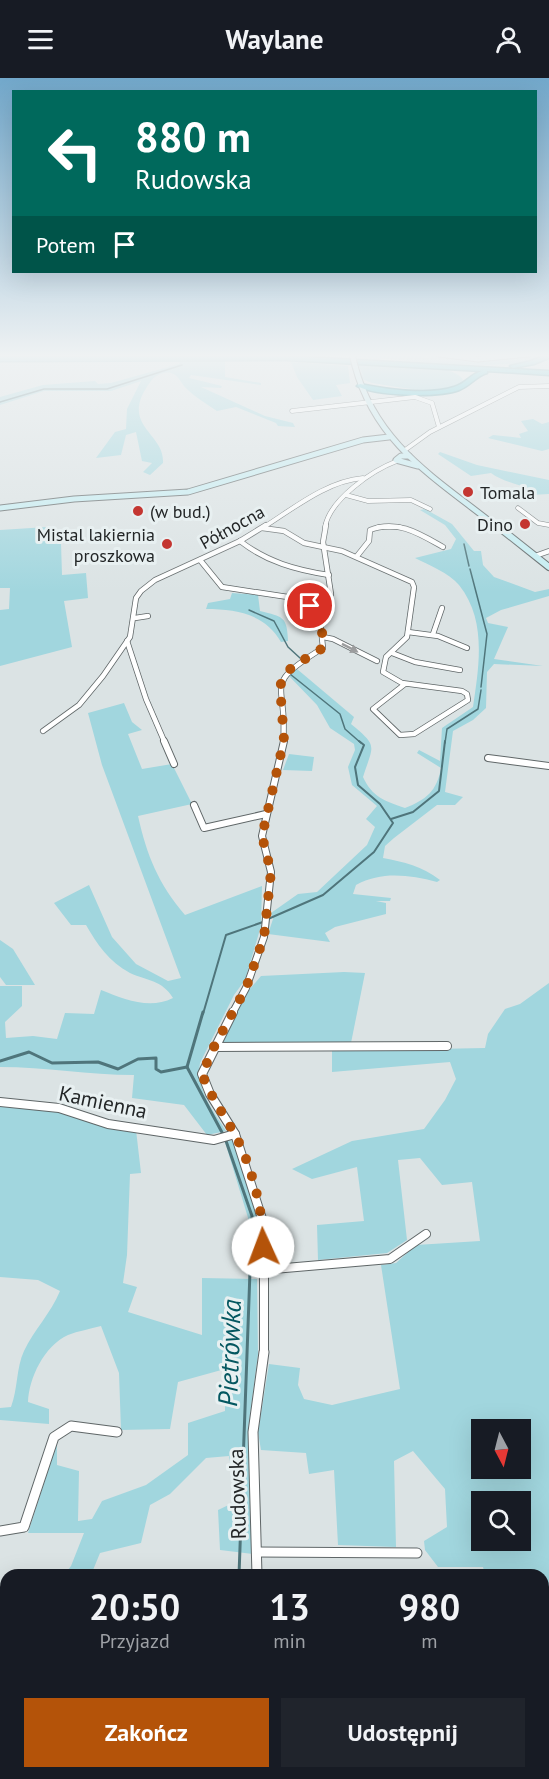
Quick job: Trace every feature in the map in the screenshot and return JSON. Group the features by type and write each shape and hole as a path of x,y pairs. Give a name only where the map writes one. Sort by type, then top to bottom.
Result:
{"main road":[{"path":"380,433 379,442 392,442 405,450 412,462"},
{"path":"386,433 400,451 399,459"},
{"path":"0,508 74,499 188,492 379,437"},
{"path":"399,459 409,456"},
{"path":"399,459 412,462 427,470 549,567"}],"street":[{"path":"405,450 415,440 427,433"},
{"path":"392,442 415,440"},
{"path":"377,662 333,639 323,637 321,615 331,598 324,546 327,517 364,477 399,459"},
{"name":"Północna","path":"43,731 79,705 127,641 135,618 137,594 155,580 240,541 318,493 352,479 364,477"},
{"path":"346,495 368,501 411,500 430,509"},
{"path":"518,508 538,523 549,525"},
{"path":"357,556 369,541 370,530 380,527 407,528 443,547"},
{"path":"262,528 284,531 300,542 324,546 357,556 412,582 414,587 408,632 405,641 384,660 383,672 405,684 462,691 467,694 468,699 414,734 400,735 373,709 405,684"},
{"path":"240,541 253,552 279,566 329,575"},
{"path":"535,556 549,552"},
{"path":"200,560 222,587 301,599 321,615"},
{"path":"433,634 442,608"},
{"path":"135,618 148,616"},
{"path":"408,632 433,634 467,648"},
{"name":"Rudowska","path":"257,1569 254,1432 264,1354 262,1270 264,1225 256,1193 234,1134 210,1094 202,1074 246,988 264,937 271,872 262,842 266,814 284,740 280,686 292,667 321,652 324,644 323,637"},
{"path":"127,641 146,699 174,764"},
{"path":"392,653 415,662 460,670"},
{"path":"488,758 549,766"},
{"path":"194,805 206,828 266,814"},
{"path":"214,1047 447,1046"},
{"name":"Kamienna","path":"0,1102 59,1108 108,1124 214,1140 234,1134"},
{"path":"262,1270 390,1259 426,1234"},
{"path":"0,1531 24,1527 54,1437 71,1426 117,1432"},
{"path":"257,1552 417,1554"}],"shaded area":[{"path":"114,433 131,433 126,435 121,455 96,458"},
{"path":"136,433 150,433 162,452 163,463 150,475 143,472 152,463 142,461"},
{"path":"549,433 549,449 542,451 488,438 493,435 521,438 519,434"},
{"path":"440,452 477,465 549,480 549,494 531,495 534,491 491,473 471,476 438,454"},
{"path":"425,509 452,524 474,551 481,551 483,565 494,577 535,592 549,589 549,596 501,610 486,618 488,623 508,627 494,659 543,666 494,664 487,672 486,708 473,720 453,731 445,792 463,797 455,805 437,805 385,846 383,858 413,865 440,880 437,882 406,876 386,876 356,885 353,894 391,898 390,901 376,901 386,903 386,914 335,927 325,933 330,942 268,934 273,919 271,913 298,894 317,892 367,845 375,827 366,819 377,806 352,785 348,767 355,750 354,744 330,728 317,705 288,675 297,669 354,717 351,724 366,737 371,747 363,777 375,794 405,808 419,802 429,794 437,783 441,768 417,753 419,750 440,761 442,728 473,707 479,660 474,613 468,599 455,581 415,558 451,549 456,539 445,525 420,510"},
{"path":"47,527 47,544 61,543 62,575 86,573 88,598 64,601 72,647 0,666 0,610 9,609 10,588 0,588 0,530"},
{"path":"232,593 258,595 260,611 279,617 285,622 288,641 281,642 267,625 249,615 228,610 206,609 208,603 230,599"},
{"path":"124,703 132,722 142,730 128,734 142,769 172,764 192,804 138,816 145,844 155,868 168,892 185,915 262,886 261,926 245,980 234,995 200,1063 200,1082 203,1090 226,1131 207,1135 184,1105 132,1098 134,1075 0,1067 0,986 22,986 22,1006 5,1022 6,1038 33,1036 57,1039 65,1013 94,1014 101,990 128,1000 146,1003 173,998 159,984 130,973 116,964 99,946 86,925 71,925 54,903 89,885 112,937 136,964 168,981 181,978 102,765 88,713"},
{"path":"289,754 314,757 312,771 283,770"},
{"path":"0,940 13,949 35,985 6,985 0,977"},
{"path":"365,973 351,1043 220,1044 249,990 261,976"},
{"path":"549,983 549,1569 438,1567 425,1550 424,1541 447,1527 445,1489 413,1451 394,1461 396,1547 338,1545 334,1470 309,1474 306,1453 261,1450 258,1432 269,1364 300,1368 298,1385 304,1399 332,1405 400,1389 381,1265 396,1263 416,1245 480,1241 472,1182 442,1185 420,1158 398,1160 407,1240 387,1253 318,1260 317,1225 364,1221 357,1167 312,1179 292,1169 352,1141 424,1129 445,1100 456,1079 450,1062 332,1072 332,1051 485,1048 488,1034 505,1009 520,1004"},
{"path":"0,1106 57,1111 103,1127 136,1130 141,1173 130,1174 127,1255 123,1283 137,1287 128,1312 202,1335 202,1278 257,1279 258,1354 248,1430 253,1554 220,1550 218,1510 237,1501 229,1456 206,1458 170,1494 150,1505 141,1543 100,1553 93,1569 69,1569 84,1533 28,1533 57,1443 57,1465 79,1471 78,1521 92,1519 102,1501 146,1485 188,1455 188,1423 225,1411 225,1369 178,1382 170,1429 121,1430 119,1373 101,1326 68,1335 59,1340 39,1364 31,1383 28,1402 49,1409 49,1424 0,1420 0,1408 11,1407 24,1351 60,1291 38,1280 0,1277"},
{"path":"233,1140 252,1193 259,1223 258,1257 248,1255 249,1221 225,1142"}],"waterway":[{"path":"464,544 469,566"},
{"path":"470,569 487,634 481,687"},
{"path":"249,610 274,621 288,647 300,658"},
{"path":"290,674 340,714 345,729 361,743"},
{"path":"445,743 447,729 478,709 481,690"},
{"path":"268,919 323,895 374,852 393,823 380,804 358,785 355,767 364,745 359,741"},
{"path":"391,819 413,812 439,791 445,741"},
{"path":"203,1014 226,935 263,922"},
{"path":"187,1067 203,1012"},
{"name":"Pietrówka","path":"0,1061 29,1052 52,1063 98,1062 118,1069 138,1059 156,1058 156,1069 161,1072 187,1067"},
{"name":"Pietrówka","path":"187,1067 225,1138 252,1216 239,1569"}],"place":[{"name":"Tomala","path":"468,492"},
{"name":"(w bud.)","path":"138,511"},
{"name":"Dino","path":"525,524"},
{"name":"Mistal lakiernia proszkowa","path":"167,544"}],"route":[{"path":"263,1247 264,1225 256,1193 234,1134 210,1094 202,1074 256,966 264,937 271,872 262,836 284,740 280,686 292,667 321,652 324,644 321,615 314,612 310,606"}]}
